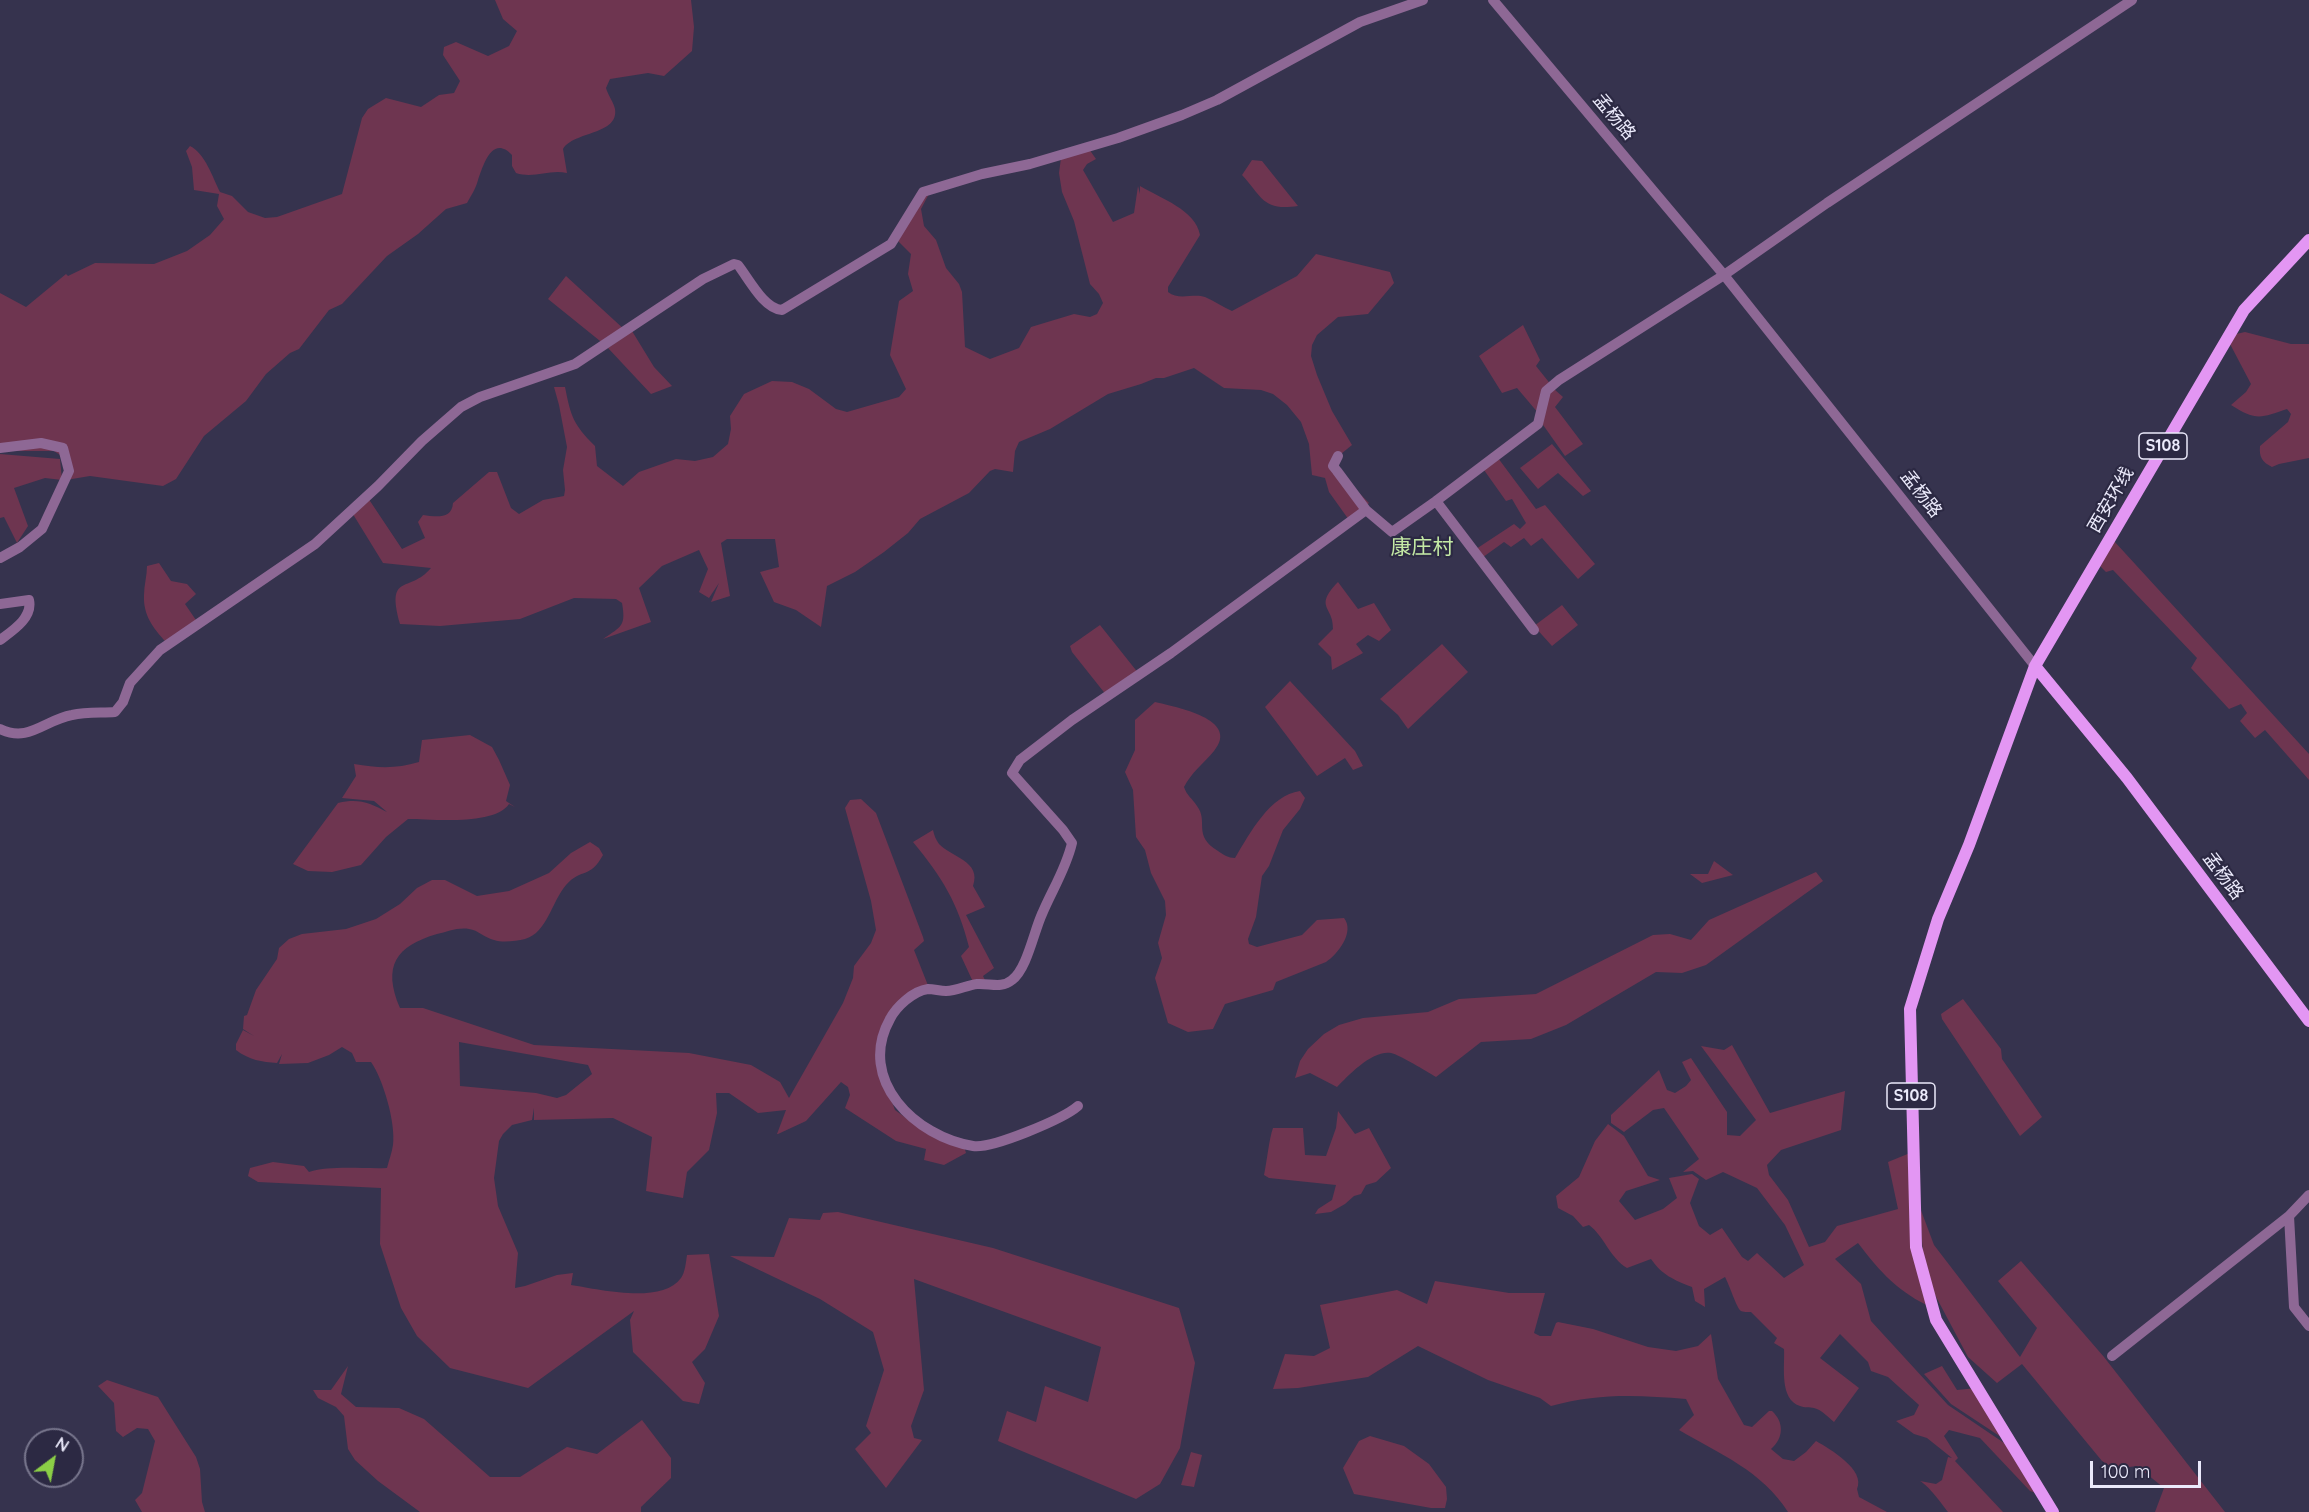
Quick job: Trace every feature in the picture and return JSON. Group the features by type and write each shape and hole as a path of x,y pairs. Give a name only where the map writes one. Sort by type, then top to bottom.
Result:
{"main road":[{"name":"西安环线","path":"2035,666 2244,310 2309,240"},
{"name":"孟杨路","path":"2035,666 2127,778 2309,1021"},
{"name":"S108","path":"2035,666 1969,845 1938,919 1910,1009 1911,1084 1916,1247 1936,1320 2053,1512"}],"street":[{"path":"0,729 12,735 28,733 72,715 115,711 123,702 130,683 160,650 315,544 461,407 480,397 575,364 702,279 734,264 738,265 767,303 775,310 782,310 891,244 923,192 1118,138 1182,115 1217,100 1360,22 1424,0"},
{"name":"孟杨路","path":"1493,0 1724,275 2035,666"},
{"path":"1338,456 1333,466 1366,510 1392,532 1538,424 1546,391 1559,380 1724,275 1827,203 2132,0"},
{"path":"0,448 41,443 63,448 69,471 42,529 20,547 0,558"},
{"path":"1436,501 1534,630"},
{"path":"1078,1106 1069,1113 1045,1124 1003,1140 974,1146 929,1131 905,1113 891,1096 881,1067 881,1048 888,1022 896,1010 909,998 927,989 947,991 977,984 1005,984 1014,979 1022,966 1041,915 1069,859 1072,843 1012,773 1020,759 1072,720 1171,653 1366,510"},
{"path":"0,604 29,600 30,605 28,613 19,626 0,640"},
{"path":"2112,1356 2289,1216 2309,1194"},
{"path":"2289,1216 2294,1307 2309,1326"}],"shaded area":[{"path":"495,0 691,0 694,27 692,51 664,76 648,73 610,79 606,88 615,109 614,117 610,124 576,139 563,149 567,173 523,175 516,173 512,166 512,155 505,149 499,148 489,154 467,203 446,209 418,234 387,256 342,304 329,310 299,349 290,353 266,374 246,401 204,436 176,479 163,486 90,476 66,480 63,457 54,451 0,451 0,293 26,307 66,274 68,276 95,263 154,264 187,251 210,235 224,219 217,206 219,194 194,190 192,167 186,151 190,146 204,160 220,192 232,196 248,212 265,218 277,217 342,194 362,118 368,109 386,98 421,107 439,95 454,93 460,81 443,55 444,47 456,42 488,56 509,46 517,31 503,19"},
{"path":"1089,149 1096,159 1087,164 1083,170 1113,222 1134,213 1138,186 1140,194 1140,186 1185,212 1197,226 1200,235 1168,287 1168,292 1172,295 1205,297 1232,311 1297,276 1316,254 1390,272 1394,283 1368,314 1338,317 1317,335 1312,345 1311,356 1317,375 1332,411 1352,445 1336,458 1334,468 1369,503 1349,520 1329,492 1325,478 1312,475 1309,444 1301,422 1287,405 1273,394 1261,390 1224,388 1194,368 1108,394 1050,429 1019,442 1015,451 1013,472 995,469 990,471 969,493 920,519 908,533 884,552 855,572 827,586 821,627 796,610 774,602 760,572 779,567 775,539 727,539 721,543 730,596 711,602 719,583 709,598 699,592 708,569 699,550 662,566 639,588 651,622 603,639 618,628 623,621 622,603 616,599 574,598 520,619 440,626 400,624 396,608 398,590 423,576 431,568 383,563 351,511 368,498 402,549 425,538 418,522 423,515 443,516 447,514 453,503 489,472 497,472 511,508 519,514 543,500 564,496 563,470 567,447 554,387 565,387 574,420 595,446 597,466 623,486 639,472 676,459 695,461 713,457 728,444 731,429 730,416 744,394 772,381 792,382 809,389 836,409 847,412 899,397 906,389 890,355 899,301 913,291 908,274 911,254 898,241 918,201 931,190 921,209 924,226 936,240 946,268 959,284 962,292 965,347 990,359 1019,348 1031,327 1074,314 1090,317 1097,314 1103,303 1090,284 1074,221 1062,192 1059,173 1061,158"},
{"path":"1252,160 1262,161 1298,206 1277,206 1270,204 1260,196 1242,175"},
{"path":"566,276 626,331 605,345 548,299"},
{"path":"1523,325 1540,360 1536,366 1552,386 1539,414 1517,388 1502,393 1479,356"},
{"path":"632,331 654,367 672,386 651,394 608,348"},
{"path":"2245,332 2291,344 2309,344 2309,458 2272,467 2269,465 2262,459 2260,446 2288,422 2291,414 2287,409 2264,416 2253,416 2231,405 2246,392 2251,384 2230,344 2236,334"},
{"path":"1554,389 1563,397 1555,407 1583,444 1565,456 1541,422 1543,400"},
{"path":"1552,444 1591,491 1583,496 1558,473 1538,489 1520,468"},
{"path":"0,454 60,459 62,480 45,478 14,488 28,526 17,543 4,517 0,518"},
{"path":"1498,458 1536,509 1545,505 1595,564 1578,579 1542,538 1531,546 1524,538 1511,547 1504,542 1479,560 1473,551 1514,524 1520,529 1526,523 1512,499 1506,501 1484,470"},
{"path":"2114,541 2309,754 2309,780 2265,730 2255,738 2240,721 2247,713 2241,704 2229,709 2191,668 2197,658 2113,570 2106,572 2100,566"},
{"path":"159,563 171,581 187,584 196,594 185,604 198,623 166,642 150,621 144,602 147,566"},
{"path":"1338,582 1358,609 1374,603 1391,630 1379,641 1368,635 1356,644 1363,653 1332,670 1331,657 1318,644 1333,629 1326,602"},
{"path":"1562,605 1578,625 1552,646 1534,626"},
{"path":"1100,625 1139,674 1107,696 1072,652 1070,646"},
{"path":"1442,644 1468,672 1408,729 1398,715 1380,699"},
{"path":"1290,681 1355,751 1363,766 1353,770 1345,758 1317,776 1265,707"},
{"path":"1155,702 1202,716 1213,723 1219,731 1220,740 1214,751 1184,787 1200,812 1205,839 1222,854 1235,858 1262,817 1279,800 1300,791 1305,798 1300,809 1283,830 1269,866 1262,876 1256,917 1248,939 1249,944 1257,947 1302,935 1317,920 1344,918 1347,924 1348,930 1344,942 1326,962 1276,982 1273,990 1225,1004 1213,1029 1188,1032 1168,1023 1155,978 1162,958 1158,943 1166,915 1165,901 1151,873 1145,850 1136,837 1133,790 1125,772 1135,750 1135,720"},
{"path":"470,735 492,747 510,785 506,801 515,807 509,804 490,816 462,820 408,819 386,837 361,865 332,872 308,871 293,864 338,803 364,802 387,812 374,801 342,798 356,776 354,764 387,767 419,762 422,740"},
{"path":"861,799 876,813 924,941 914,950 929,988 904,1002 886,1025 883,1079 895,1110 928,1134 964,1146 966,1153 944,1165 924,1160 926,1149 896,1141 845,1108 850,1095 848,1087 841,1082 806,1121 778,1134 786,1110 758,1113 729,1093 716,1093 717,1113 709,1150 687,1172 683,1198 646,1191 652,1137 613,1118 534,1120 534,1108 532,1120 512,1125 499,1141 494,1178 498,1206 518,1253 515,1288 557,1275 573,1273 571,1285 613,1292 660,1291 672,1286 681,1278 687,1255 709,1254 719,1316 705,1349 692,1362 705,1383 699,1404 683,1401 633,1352 630,1320 634,1311 528,1388 450,1368 417,1336 401,1308 380,1244 381,1188 258,1182 248,1176 250,1168 273,1162 304,1166 309,1172 337,1168 387,1168 393,1145 393,1125 388,1102 371,1062 356,1062 352,1053 342,1047 308,1063 279,1064 282,1054 277,1063 271,1063 251,1058 236,1050 236,1044 243,1030 254,1036 243,1029 244,1016 247,1015 256,990 277,959 279,948 289,939 302,934 346,929 376,919 400,904 417,888 432,880 445,880 477,896 509,891 549,873 571,853 590,842 599,848 603,855 590,871 576,877 566,885 544,923 533,936 521,940 501,941 472,930 461,929 437,934 411,945 396,960 393,969 392,980 400,1008 423,1008 534,1045 689,1053 751,1065 780,1082 789,1098 843,1003 853,978 854,966 871,943 876,930 871,901 845,808 850,800","holes":["459,1042 588,1065 592,1074 566,1095 557,1098 536,1093 460,1086"]},
{"path":"933,830 939,844 964,860 973,871 975,878 973,886 985,907 966,915 994,968 983,976 986,982 974,984 961,956 969,947 960,917 941,879 913,842"},
{"path":"1714,861 1733,875 1702,883 1690,874 1708,874"},
{"path":"1816,872 1823,881 1706,965 1682,973 1656,972 1566,1025 1531,1039 1481,1042 1436,1077 1407,1060 1391,1053 1384,1053 1369,1059 1337,1087 1310,1073 1295,1078 1300,1061 1308,1049 1324,1034 1339,1025 1363,1018 1428,1012 1459,999 1536,994 1653,935 1670,934 1691,940 1709,920"},
{"path":"1963,999 2001,1049 2002,1059 2042,1117 2020,1136 1942,1019 1941,1014"},
{"path":"1732,1045 1770,1113 1845,1091 1841,1130 1781,1150 1767,1165 1769,1175 1788,1200 1809,1247 1825,1242 1837,1226 1898,1209 1888,1162 1910,1153 1915,1254 1933,1308 1910,1296 1891,1281 1858,1243 1835,1259 1861,1284 1871,1321 1948,1405 2010,1447 2036,1493 2030,1491 1980,1438 1949,1430 1944,1436 1958,1458 1955,1461 2003,1512 1948,1512 1920,1481 1936,1484 1942,1480 1948,1457 1952,1458 1927,1438 1914,1434 1896,1421 1914,1415 1919,1405 1888,1377 1871,1371 1868,1362 1840,1334 1820,1358 1859,1388 1834,1422 1820,1410 1800,1406 1789,1397 1784,1382 1784,1349 1774,1343 1777,1338 1751,1312 1739,1309 1725,1277 1704,1289 1705,1307 1695,1301 1692,1287 1669,1276 1651,1259 1627,1268 1621,1264 1589,1225 1583,1227 1573,1216 1558,1208 1556,1196 1579,1177 1595,1141 1608,1124 1624,1136 1648,1176 1660,1180 1626,1191 1619,1201 1635,1220 1663,1209 1677,1198 1669,1178 1692,1174 1699,1179 1690,1203 1699,1226 1710,1235 1722,1228 1742,1257 1748,1261 1757,1253 1784,1278 1804,1265 1785,1225 1757,1188 1723,1172 1706,1180 1693,1171 1683,1172 1699,1159 1664,1108 1653,1110 1624,1132 1611,1123 1611,1115 1659,1070 1667,1090 1675,1093 1686,1086 1691,1080 1682,1062 1691,1058 1727,1112 1727,1135 1740,1136 1756,1120 1701,1046 1724,1050"},
{"path":"1338,1111 1355,1134 1369,1128 1391,1168 1376,1182 1366,1185 1361,1194 1354,1196 1345,1204 1331,1212 1315,1214 1318,1209 1332,1200 1336,1185 1269,1178 1264,1175 1270,1138 1273,1128 1303,1128 1305,1155 1326,1156 1336,1128"},
{"path":"1919,1205 1934,1245 2020,1357 2037,1328 1998,1281 2021,1261 2104,1357 2225,1512 2155,1512 2164,1488 2137,1466 2115,1469 2102,1461 2022,1364 1997,1383 1968,1357 1934,1293 1924,1265"},
{"path":"838,1212 993,1248 1179,1308 1195,1363 1180,1448 1160,1484 1136,1499 998,1441 1007,1411 1036,1422 1045,1386 1088,1402 1101,1347 914,1279 924,1390 911,1426 914,1438 922,1440 886,1488 855,1449 871,1433 866,1426 884,1370 873,1332 820,1299 730,1256 774,1257 789,1218 820,1220 823,1213"},
{"path":"1435,1281 1509,1293 1545,1293 1534,1333 1540,1336 1551,1336 1558,1322 1593,1329 1648,1347 1676,1351 1698,1346 1711,1334 1718,1379 1744,1425 1752,1427 1769,1411 1772,1411 1779,1421 1781,1431 1778,1441 1771,1449 1783,1459 1794,1461 1816,1441 1852,1468 1858,1482 1859,1497 1887,1512 1788,1512 1778,1498 1753,1474 1679,1430 1694,1415 1686,1399 1618,1396 1585,1399 1551,1406 1540,1398 1488,1380 1418,1346 1368,1377 1298,1388 1273,1389 1285,1354 1314,1356 1330,1348 1320,1305 1397,1290 1427,1304"},
{"path":"348,1366 341,1394 356,1407 399,1408 424,1419 490,1477 520,1477 567,1447 597,1454 642,1420 671,1458 671,1478 641,1507 641,1512 420,1512 378,1481 355,1460 348,1449 344,1416 336,1407 318,1398 313,1390 331,1390"},
{"path":"1942,1366 1957,1390 1977,1388 2007,1441 1951,1404 1924,1374"},
{"path":"107,1380 158,1397 196,1457 200,1469 202,1502 205,1512 142,1512 135,1500 142,1493 155,1441 148,1429 137,1428 123,1437 116,1431 114,1403 98,1386"},
{"path":"1370,1436 1404,1446 1429,1464 1446,1487 1445,1508 1431,1508 1354,1494 1343,1468 1359,1441"},
{"path":"1191,1452 1202,1455 1194,1487 1181,1485"}],"district":[{"name":"康庄村","path":"1422,548"}]}
